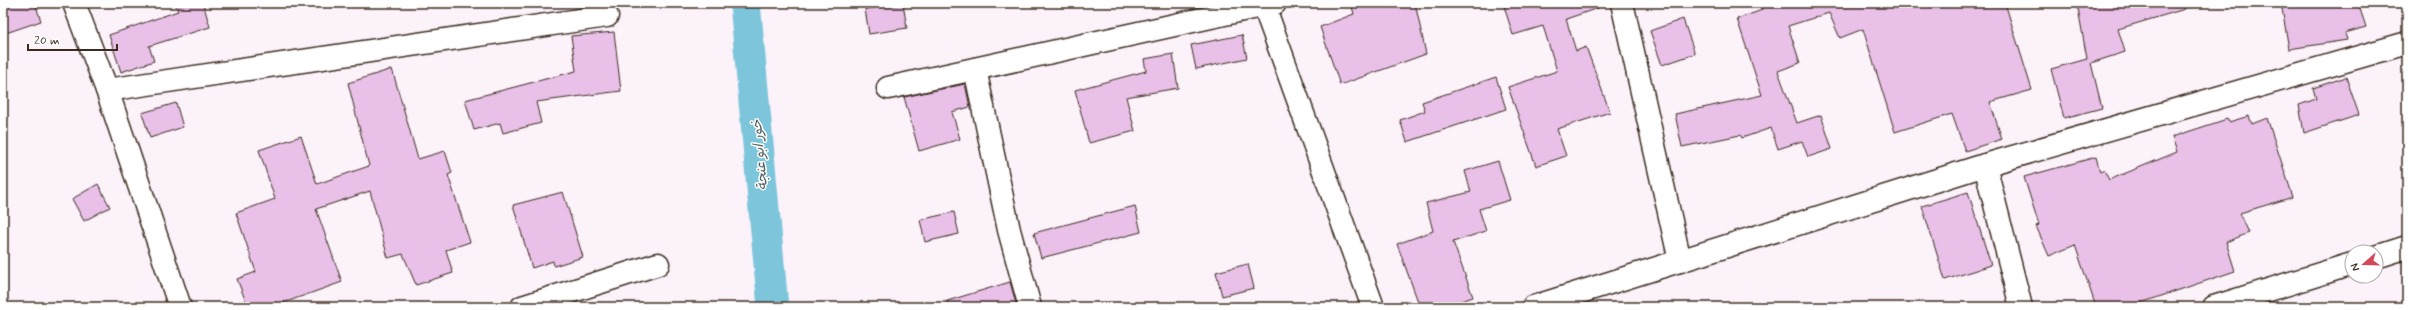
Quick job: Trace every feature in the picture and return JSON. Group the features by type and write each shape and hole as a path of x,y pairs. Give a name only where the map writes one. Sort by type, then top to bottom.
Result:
{"street":[{"path":"74,3 107,90 180,307"},
{"path":"1622,3 1680,261"},
{"path":"888,88 1267,4 1373,307"},
{"path":"107,90 607,16"},
{"path":"1533,307 1985,165 2407,43"},
{"path":"975,69 1009,230 1030,307"},
{"path":"1985,165 2021,307"},
{"path":"2384,254 2407,247"},
{"path":"522,307 658,264"},
{"path":"2214,307 2344,266"}],"building":[{"path":"3,3 35,3 41,21 3,34"},
{"path":"175,3 203,3 210,27 149,46 154,61 121,72 109,35 178,11"},
{"path":"1351,3 1415,3 1426,54 1340,85 1320,27 1354,14"},
{"path":"1503,3 1597,3 1598,8 1566,19 1576,51 1586,47 1610,112 1557,129 1566,156 1536,166 1508,87 1557,71 1543,26 1513,35"},
{"path":"1761,3 2005,3 2032,90 1990,102 2002,139 1965,151 1952,114 1895,132 1863,29 1840,38 1829,13 1788,26 1800,63 1778,71 1797,123 1821,115 1832,149 1808,157 1802,141 1778,149 1771,128 1742,138 1740,135 1682,147 1675,114 1762,95 1737,19 1762,10"},
{"path":"2077,3 2184,3 2185,9 2118,29 2125,52 2091,63 2102,108 2064,118 2051,69 2087,59"},
{"path":"2281,3 2358,3 2366,27 2345,33 2347,40 2289,49"},
{"path":"903,4 907,28 869,34 865,9"},
{"path":"1683,19 1695,54 1662,65 1650,31"},
{"path":"614,32 621,91 536,102 541,123 503,133 500,123 474,130 465,100 576,71 571,36"},
{"path":"1242,35 1247,58 1196,69 1191,45"},
{"path":"1173,54 1178,88 1126,97 1135,131 1089,143 1075,90 1146,71 1144,59"},
{"path":"392,69 418,159 445,151 452,173 448,175 470,242 446,250 453,273 416,285 403,254 388,258 370,191 316,209 342,282 272,307 248,307 237,279 256,272 236,213 275,199 259,150 301,136 317,184 369,166 348,83"},
{"path":"1496,77 1506,109 1407,142 1400,120 1425,111 1422,102"},
{"path":"2346,77 2359,115 2304,133 2299,105 2316,99 2313,88"},
{"path":"965,84 970,107 952,112 960,139 919,151 904,97"},
{"path":"176,103 183,127 150,138 142,113"},
{"path":"2249,116 2252,124 2267,118 2293,197 2240,213 2249,233 2226,242 2235,271 2129,307 2096,307 2075,245 2049,256 2036,226 2039,225 2024,177 2096,157 2100,172 2104,170 2109,180 2177,152 2172,137 2227,119 2229,122"},
{"path":"1498,161 1510,200 1479,209 1486,231 1453,242 1473,297 1444,307 1420,307 1397,244 1433,231 1426,203 1471,192 1465,171"},
{"path":"98,184 110,207 84,221 72,199"},
{"path":"563,192 583,257 554,266 553,261 532,268 513,205"},
{"path":"1968,192 1991,265 1945,280 1922,206"},
{"path":"1135,206 1141,232 1041,258 1034,233"},
{"path":"954,212 959,234 925,242 920,220"},
{"path":"1248,264 1254,288 1222,296 1216,272"},
{"path":"1010,282 1017,307 948,307 947,301"}],"waterway":[{"name":"خور ابو عنجة","path":"745,3 773,307"}]}
